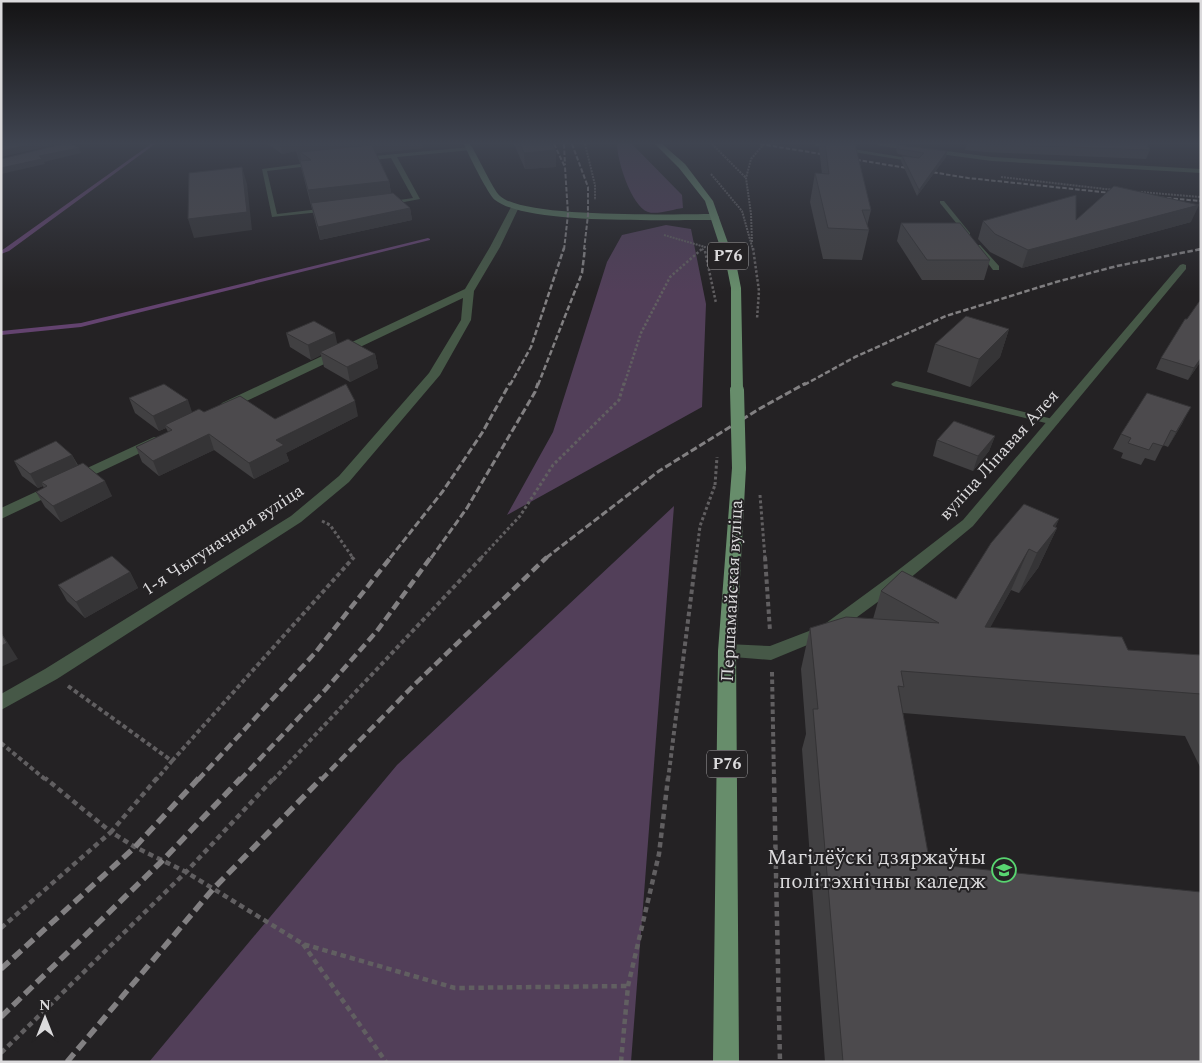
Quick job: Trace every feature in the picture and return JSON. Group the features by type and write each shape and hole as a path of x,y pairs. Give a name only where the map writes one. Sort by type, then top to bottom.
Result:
{"main road":[{"path":"495,194 504,203 540,212 595,216 715,217"},
{"name":"Першамайская вуліца","path":"704,194 709,201 715,217 732,268 736,288 739,468 727,652 726,1062"}],"street":[{"path":"217,411 469,291 495,247 515,207"},
{"name":"вуліца Ліпавая Алея","path":"727,652 772,653 828,630 903,576 968,522 1183,267"},
{"name":"1-я Чыгуначная вуліца","path":"1,704 304,512 344,479 434,376 466,320 469,291"},
{"path":"1,514 163,437"}],"lane":[{"path":"269,194 274,216 331,209"},
{"path":"379,204 417,199 414,194"},
{"path":"942,202 996,268"},
{"path":"896,384 1054,422"}],"path":[{"path":"595,194 595,216"},
{"path":"748,194 753,249"},
{"path":"1158,194 1201,197"},
{"path":"693,217 704,246 717,306"},
{"path":"659,234 704,246"},
{"path":"1,1053 186,872 520,516 553,465 619,400 641,333 670,277 704,246"},
{"path":"621,1062 628,986 659,854 700,526 715,485"},
{"path":"759,486 772,653 780,1062"},
{"path":"1,928 111,832 354,556 330,525 304,512"},
{"path":"51,674 172,761"},
{"path":"1,743 111,832 135,847 186,872 303,944 455,988 628,986"},
{"path":"303,944 386,1062"}],"shaded area":[{"path":"632,194 681,194 683,208 666,212 648,212 636,201"},
{"path":"666,225 691,229 706,304 702,407 507,515 553,432 607,262 622,235"},
{"path":"674,506 631,1062 149,1062 397,765"}],"building":[{"path":"189,194 245,194 247,212 188,219"},
{"path":"394,194 410,208 318,227 311,203"},
{"path":"820,194 867,194 871,210 862,210 869,230 828,228"},
{"path":"1105,194 1148,194 1199,205 1028,250 995,234 983,221 1076,195 1076,220"},
{"path":"901,223 960,223 990,260 927,260"},
{"path":"1201,299 1201,358 1194,368 1161,358 1185,319 1187,319"},
{"path":"966,316 1009,329 979,359 935,344"},
{"path":"314,321 335,333 308,345 286,333"},
{"path":"348,339 375,354 347,367 320,352"},
{"path":"164,384 188,400 153,416 129,398"},
{"path":"346,384 355,401 276,440 284,445 249,463 209,434 153,461 136,447 172,430 165,425 199,409 204,412 240,396 275,419"},
{"path":"1147,393 1191,407 1176,432 1171,430 1163,446 1153,443 1149,450 1128,443 1131,438 1121,434"},
{"path":"954,421 995,436 978,456 937,440"},
{"path":"56,441 72,455 30,474 14,461"},
{"path":"83,463 105,481 53,506 36,492 47,486 41,482"},
{"path":"1024,504 1059,519 1053,526 1057,528 1037,553 1029,549 985,627 1122,637 1128,650 1201,655 1201,694 901,671 904,687 898,686 930,864 1201,892 1201,1062 843,1062 813,709 818,709 810,628 846,617 939,623 881,591 902,571 956,599 991,543"},
{"path":"112,556 130,572 76,602 58,585"},
{"path":"1,633 7,643 1,646"}],"waterway":[{"path":"1,253 85,194"},
{"path":"1,333 81,325 428,239"}],"railway":[{"path":"564,250 568,214 567,194"},
{"path":"584,250 588,215 588,194"},
{"path":"1154,197 1201,201"},
{"path":"510,385 531,347 564,248"},
{"path":"538,385 582,273 585,248"},
{"path":"804,385 855,357 946,316 1056,282 1117,266 1201,249 1198,250"},
{"path":"390,558 443,491 482,433 510,383"},
{"path":"431,558 467,508 535,392 538,383"},
{"path":"546,558 659,471 759,409 806,383"},
{"path":"198,780 315,653 391,557"},
{"path":"240,780 325,690 377,631 431,557"},
{"path":"321,780 416,683 547,557"},
{"path":"1,969 135,847 199,778"},
{"path":"1,1017 162,861 241,778"},
{"path":"67,1062 213,889 322,778"}],"place":[{"name":"Магілёўскі дзяржаўны політэхнічны каледж","path":"1004,870"}]}
